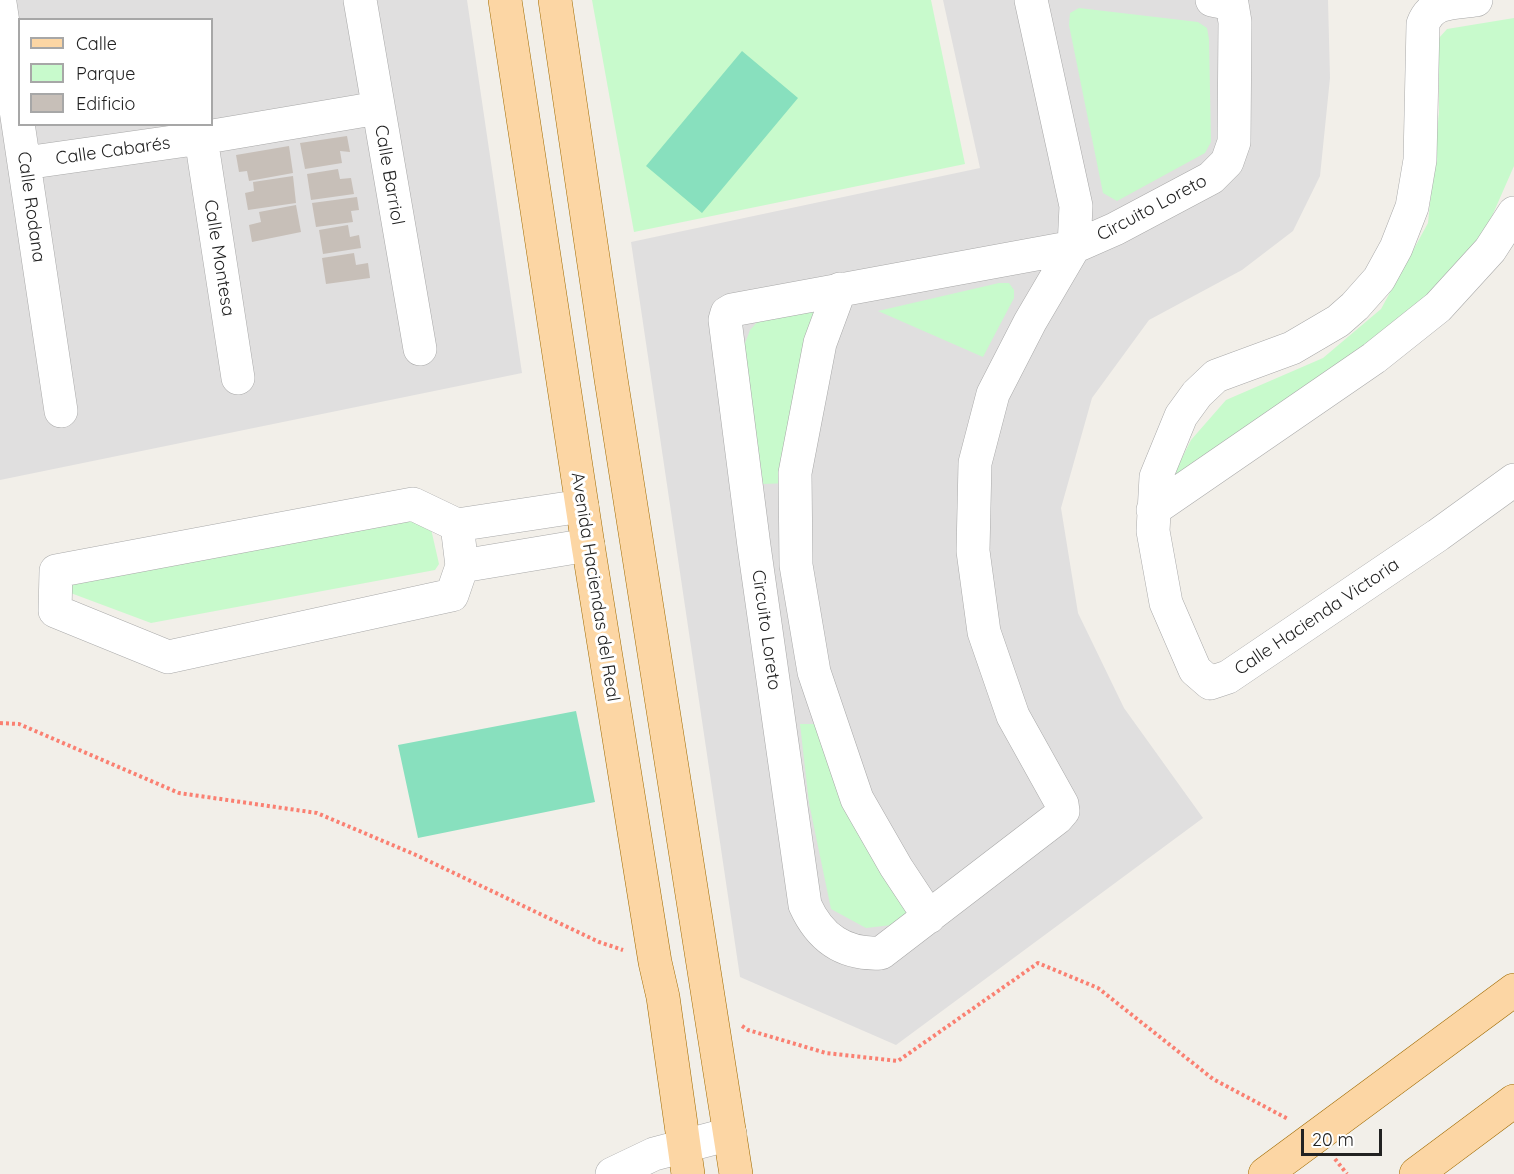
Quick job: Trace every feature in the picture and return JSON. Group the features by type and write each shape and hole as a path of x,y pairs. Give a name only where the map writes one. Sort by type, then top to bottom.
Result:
{"main road":[{"name":"Avenida Haciendas del Real","path":"505,0 588,545 655,962 663,997 686,1160"},
{"path":"555,0 610,379 736,1174"},
{"path":"1265,1174 1514,990"},
{"path":"663,997 709,1005"},
{"path":"1416,1174 1514,1101"}],"street":[{"name":"Calle Barriol","path":"360,0 420,349"},
{"name":"Circuito Loreto","path":"1031,0 1076,206 1074,248 1030,322 993,394 975,463 973,551 984,632 1013,716 1062,804 1063,811 1057,818 881,953 863,954 821,933 805,904 754,546 725,320 727,313 732,310 840,289 1074,248 1211,178 1227,162 1234,142 1235,22 1232,4 1212,0"},
{"name":"Calle Hacienda Victoria","path":"1476,0 1438,6 1427,13 1423,24 1420,160 1414,196 1396,248 1379,279 1338,321 1292,348 1216,376 1197,394 1181,416 1156,477 1153,531 1166,603 1195,670 1210,683 1228,677 1438,535 1514,480"},
{"name":"Calle Rodana","path":"0,3 18,118"},
{"name":"Calle Cabarés","path":"25,163 201,138 378,108"},
{"name":"Calle Rodana","path":"19,126 61,411"},
{"name":"Calle Montesa","path":"201,138 238,378"},
{"path":"1154,510 1374,358 1438,307 1490,250 1514,213"},
{"path":"840,289 820,343 795,473 796,565 814,672 857,799 896,867 929,917"},
{"path":"457,525 462,566 452,595 168,657 55,611 56,571 413,504 457,525 582,506"},
{"path":"462,566 588,545"},
{"path":"612,1174 654,1155 686,1160 730,1134"}],"path":[{"path":"0,723 19,724 179,793 317,813 416,855 599,942 655,962"},
{"path":"709,1005 748,1030 826,1053 898,1061 1038,963 1098,988 1213,1079 1284,1117 1330,1152 1347,1174"}],"shaded area":[{"path":"0,0 467,0 522,373 0,480"},
{"path":"943,0 1328,0 1330,78 1320,176 1293,231 1242,270 1149,320 1092,398 1061,508 1078,613 1124,708 1203,818 896,1045 740,977 631,242 980,168"}],"green space":[{"path":"592,0 931,0 965,164 634,232"},
{"path":"1079,8 1198,22 1207,28 1211,142 1205,153 1117,201 1103,193 1069,25 1070,13"},
{"path":"1514,18 1514,166 1478,248 1387,333 1183,482 1173,476 1191,440 1226,400 1323,358 1381,309 1428,223 1439,112 1439,38 1447,29"},
{"path":"742,51 798,98 702,213 646,166"},
{"path":"999,283 1009,283 1014,290 1014,298 983,357 878,311"},
{"path":"816,310 789,483 763,484 744,346 750,330 761,318"},
{"path":"422,515 429,520 439,564 435,570 151,623 68,592 66,576"},
{"path":"576,711 595,802 418,838 398,745"},
{"path":"800,724 822,724 913,913 892,925 866,928 831,909 809,803"}],"building":[{"path":"347,136 350,152 340,151 342,163 305,169 300,143"},
{"path":"289,146 293,173 249,181 247,171 239,172 236,155"},
{"path":"338,169 340,179 351,178 354,194 311,200 307,174"},
{"path":"293,176 296,203 248,210 245,193 254,191 253,182"},
{"path":"357,197 359,210 351,211 353,222 316,227 312,203"},
{"path":"296,205 301,232 252,242 249,225 261,222 259,212"},
{"path":"348,225 350,237 359,235 361,248 323,254 319,230"},
{"path":"354,253 356,265 368,263 370,278 326,284 322,258"}]}
